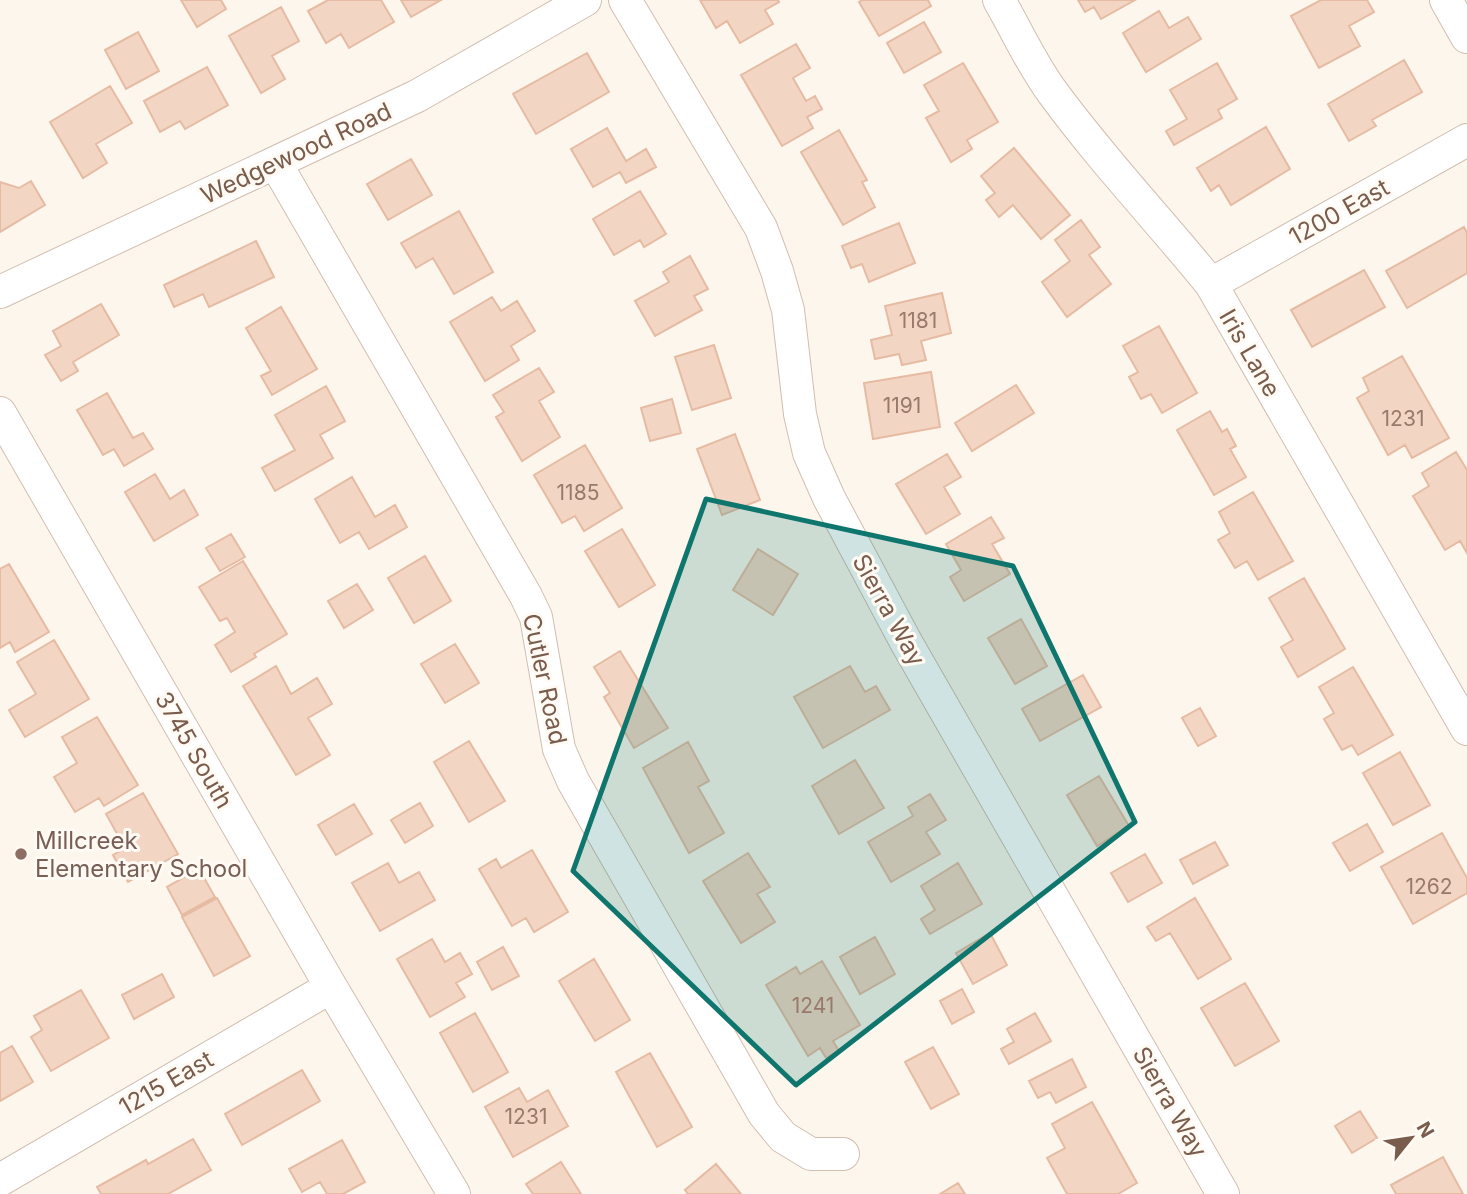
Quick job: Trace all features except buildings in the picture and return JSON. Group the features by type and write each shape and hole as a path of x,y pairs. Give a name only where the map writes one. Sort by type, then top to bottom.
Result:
{"street":[{"name":"Wedgewood Road","path":"0,292 417,96 585,0"},
{"name":"Sierra Way","path":"625,0 761,228 788,310 800,414 809,453 829,498 913,654 1223,1194"},
{"name":"Iris Lane","path":"999,0 1051,90 1094,147 1211,284 1467,729"},
{"path":"1446,0 1467,37"},
{"name":"1200 East","path":"1211,284 1467,140"},
{"name":"Cutler Road","path":"276,163 526,596 536,617 559,749 573,782 593,817 764,1114 783,1137 811,1154 843,1154"},
{"name":"3745 South","path":"0,413 331,987 454,1194"},
{"name":"1215 East","path":"12,1182 331,987"}],"highlighted area":[{"path":"706,499 1013,566 1135,822 796,1085 573,871"}],"place":[{"name":"Millcreek Elementary School","path":"21,854"}]}
